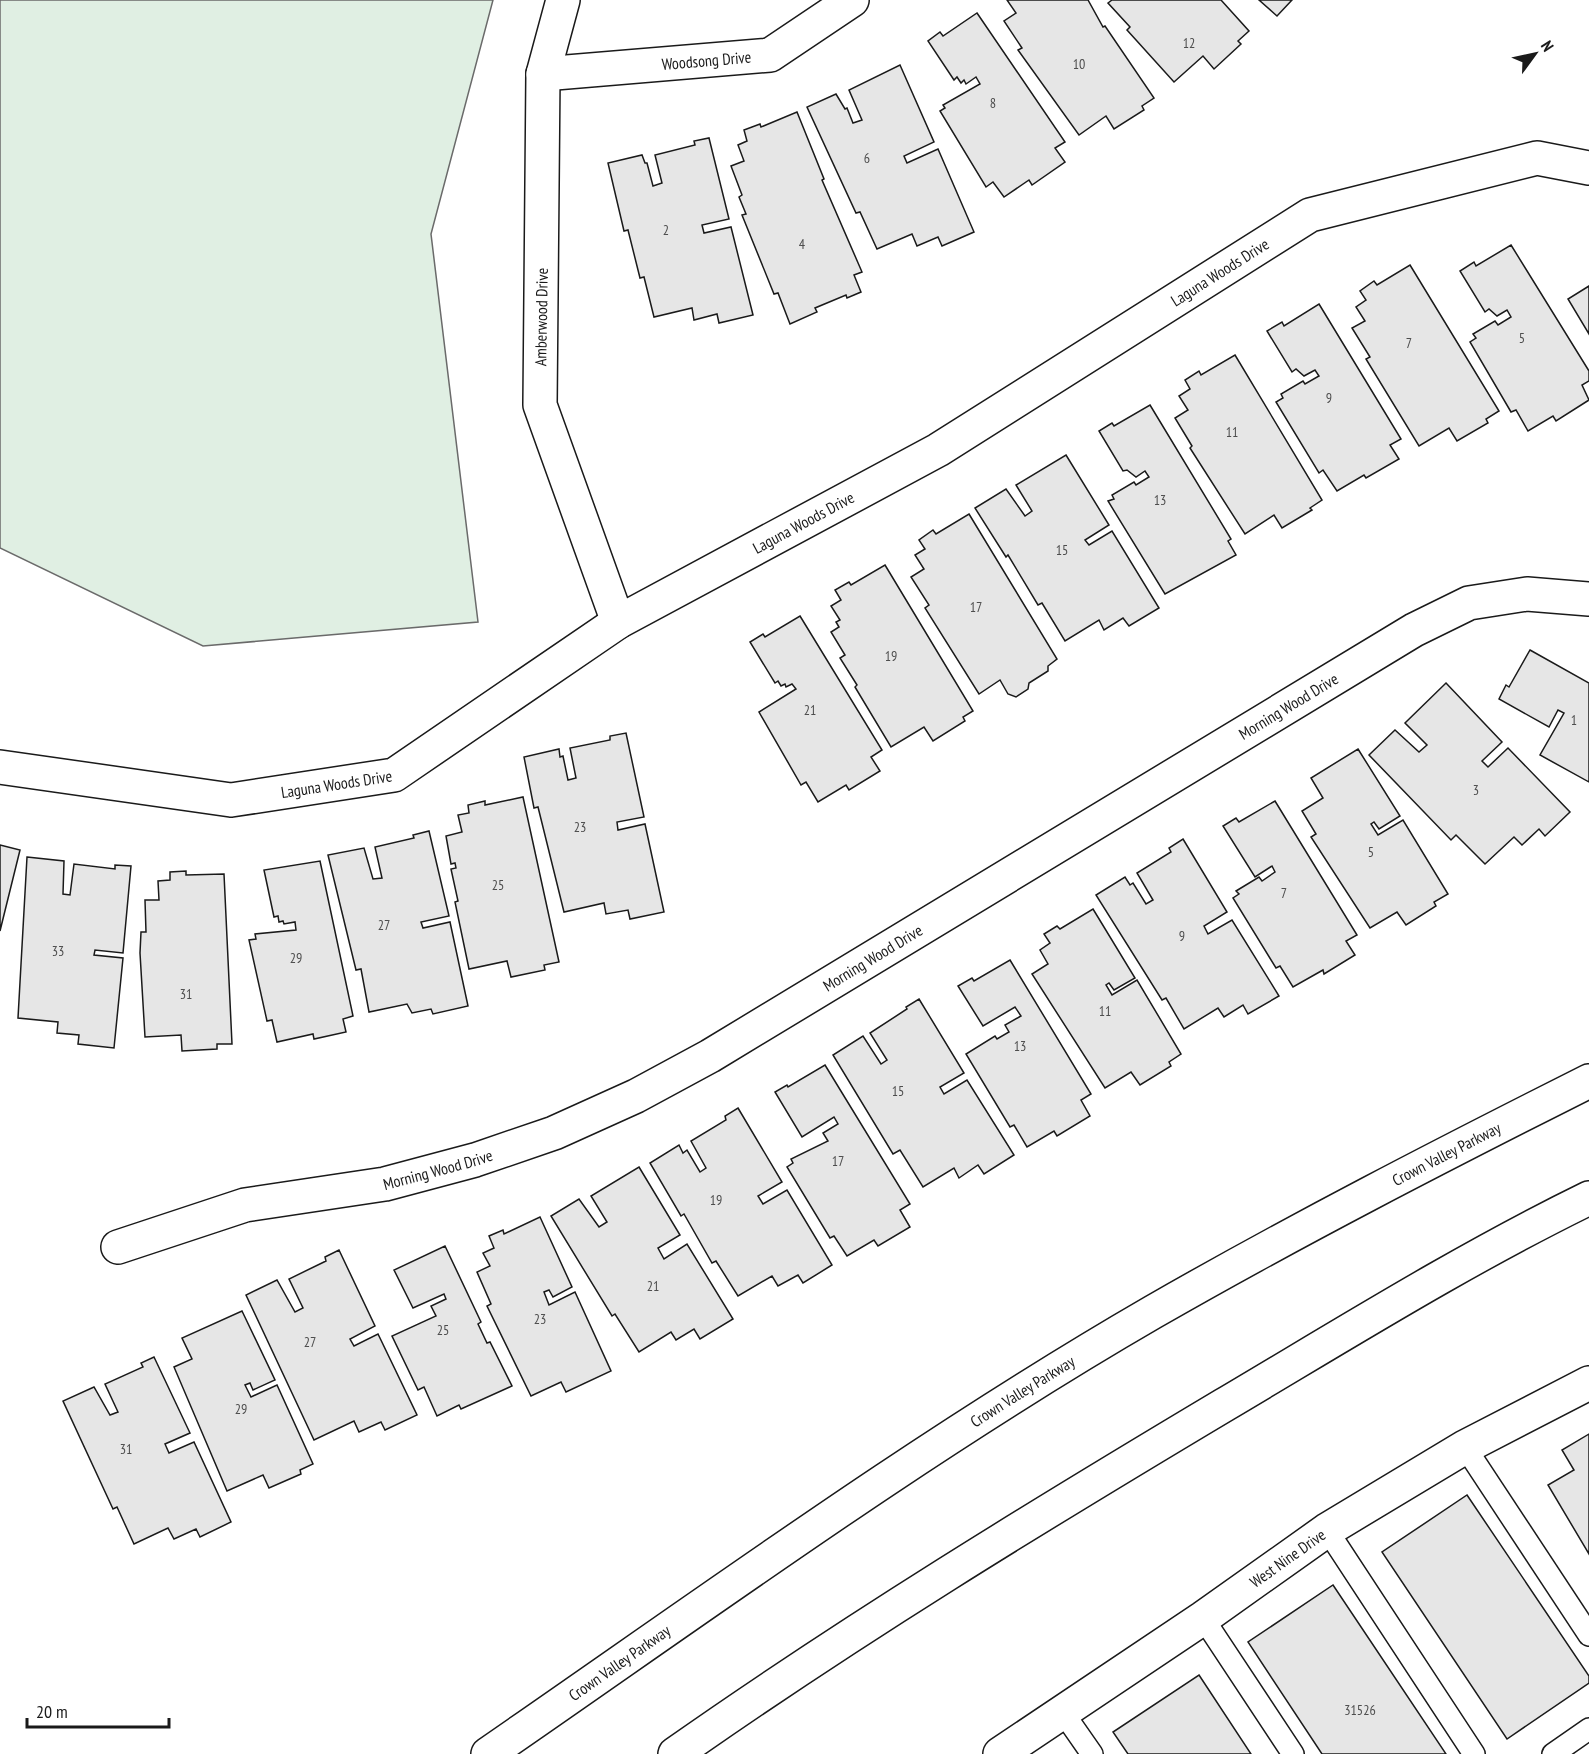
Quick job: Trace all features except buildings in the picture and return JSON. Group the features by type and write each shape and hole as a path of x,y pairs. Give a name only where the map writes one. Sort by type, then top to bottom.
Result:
{"street":[{"name":"Amberwood Drive","path":"563,0 543,74 540,405 618,622"},
{"name":"Woodsong Drive","path":"543,74 770,55 852,0"},
{"name":"Laguna Woods Drive","path":"0,767 231,800 394,775 618,622 938,450 1310,215 1537,158 1589,168"},
{"name":"Morning Wood Drive","path":"118,1247 245,1205 385,1184 475,1160 554,1133 636,1096 710,1056 1414,630 1469,603 1527,594 1589,599"},
{"name":"Crown Valley Parkway","path":"488,1754 953,1436 1152,1312 1417,1168 1589,1080"},
{"path":"675,1754 760,1694 963,1562 1384,1310 1589,1198"},
{"name":"West Nine Drive","path":"1000,1754 1203,1618 1327,1530 1465,1447 1589,1383"}],"lane":[{"path":"1465,1447 1589,1635"},
{"path":"1327,1530 1474,1754"},
{"path":"1203,1618 1293,1754"},
{"path":"1062,1711 1092,1754"},
{"path":"1553,1754 1589,1729"}],"green space":[{"path":"0,0 493,0 431,234 478,622 203,646 0,548"}]}
